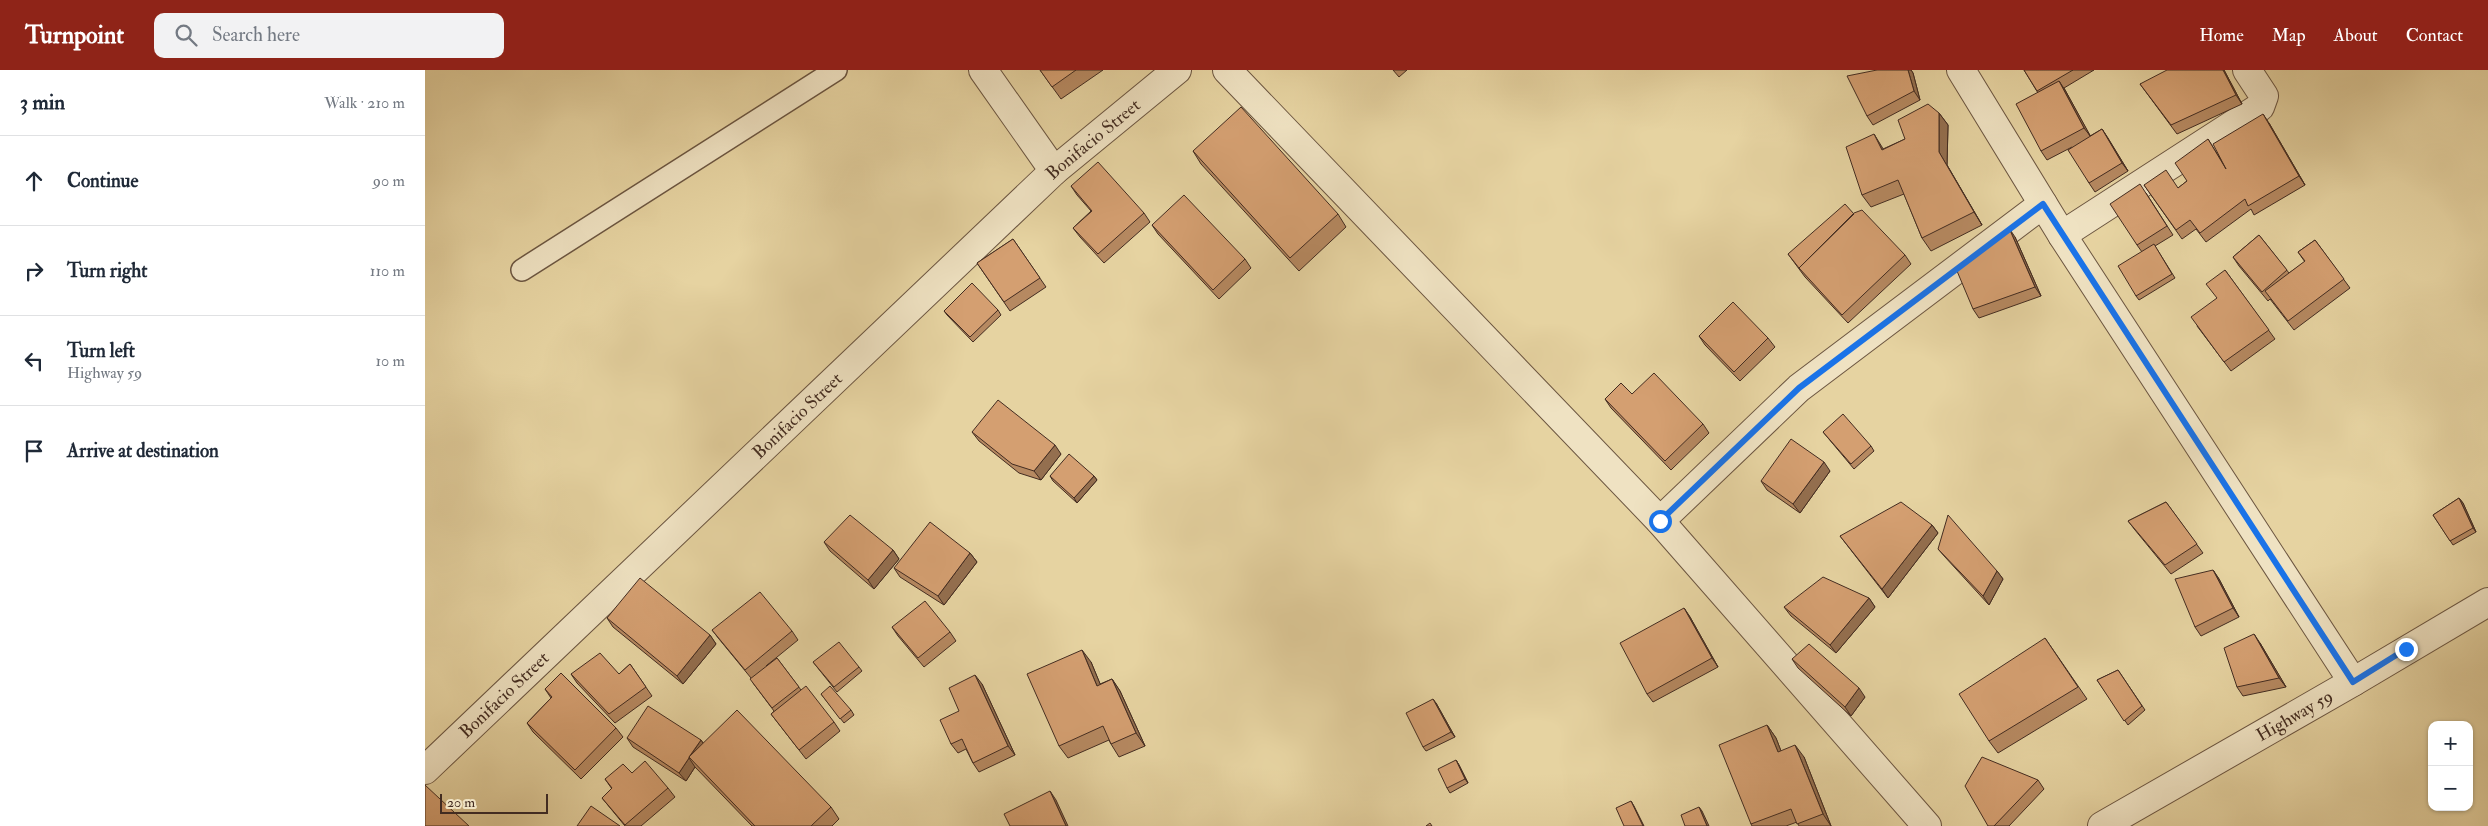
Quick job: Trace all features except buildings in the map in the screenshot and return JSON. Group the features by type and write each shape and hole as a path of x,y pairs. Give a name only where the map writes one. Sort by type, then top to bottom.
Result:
{"street":[{"path":"983,70 1054,171"},
{"name":"Bonifacio Street","path":"425,770 1054,171 1177,70"},
{"path":"1227,70 1660,521 1927,826"},
{"path":"1961,70 2062,235 2353,682"},
{"path":"2062,235 2260,107 2265,96 2247,70"},
{"path":"1660,521 1799,388 2043,204"},
{"name":"Highway 59","path":"2102,826 2488,602"}],"lane":[{"path":"522,270 836,70"}],"route":[{"path":"1660,521 1799,388 2043,204 2353,682 2406,649"}]}
